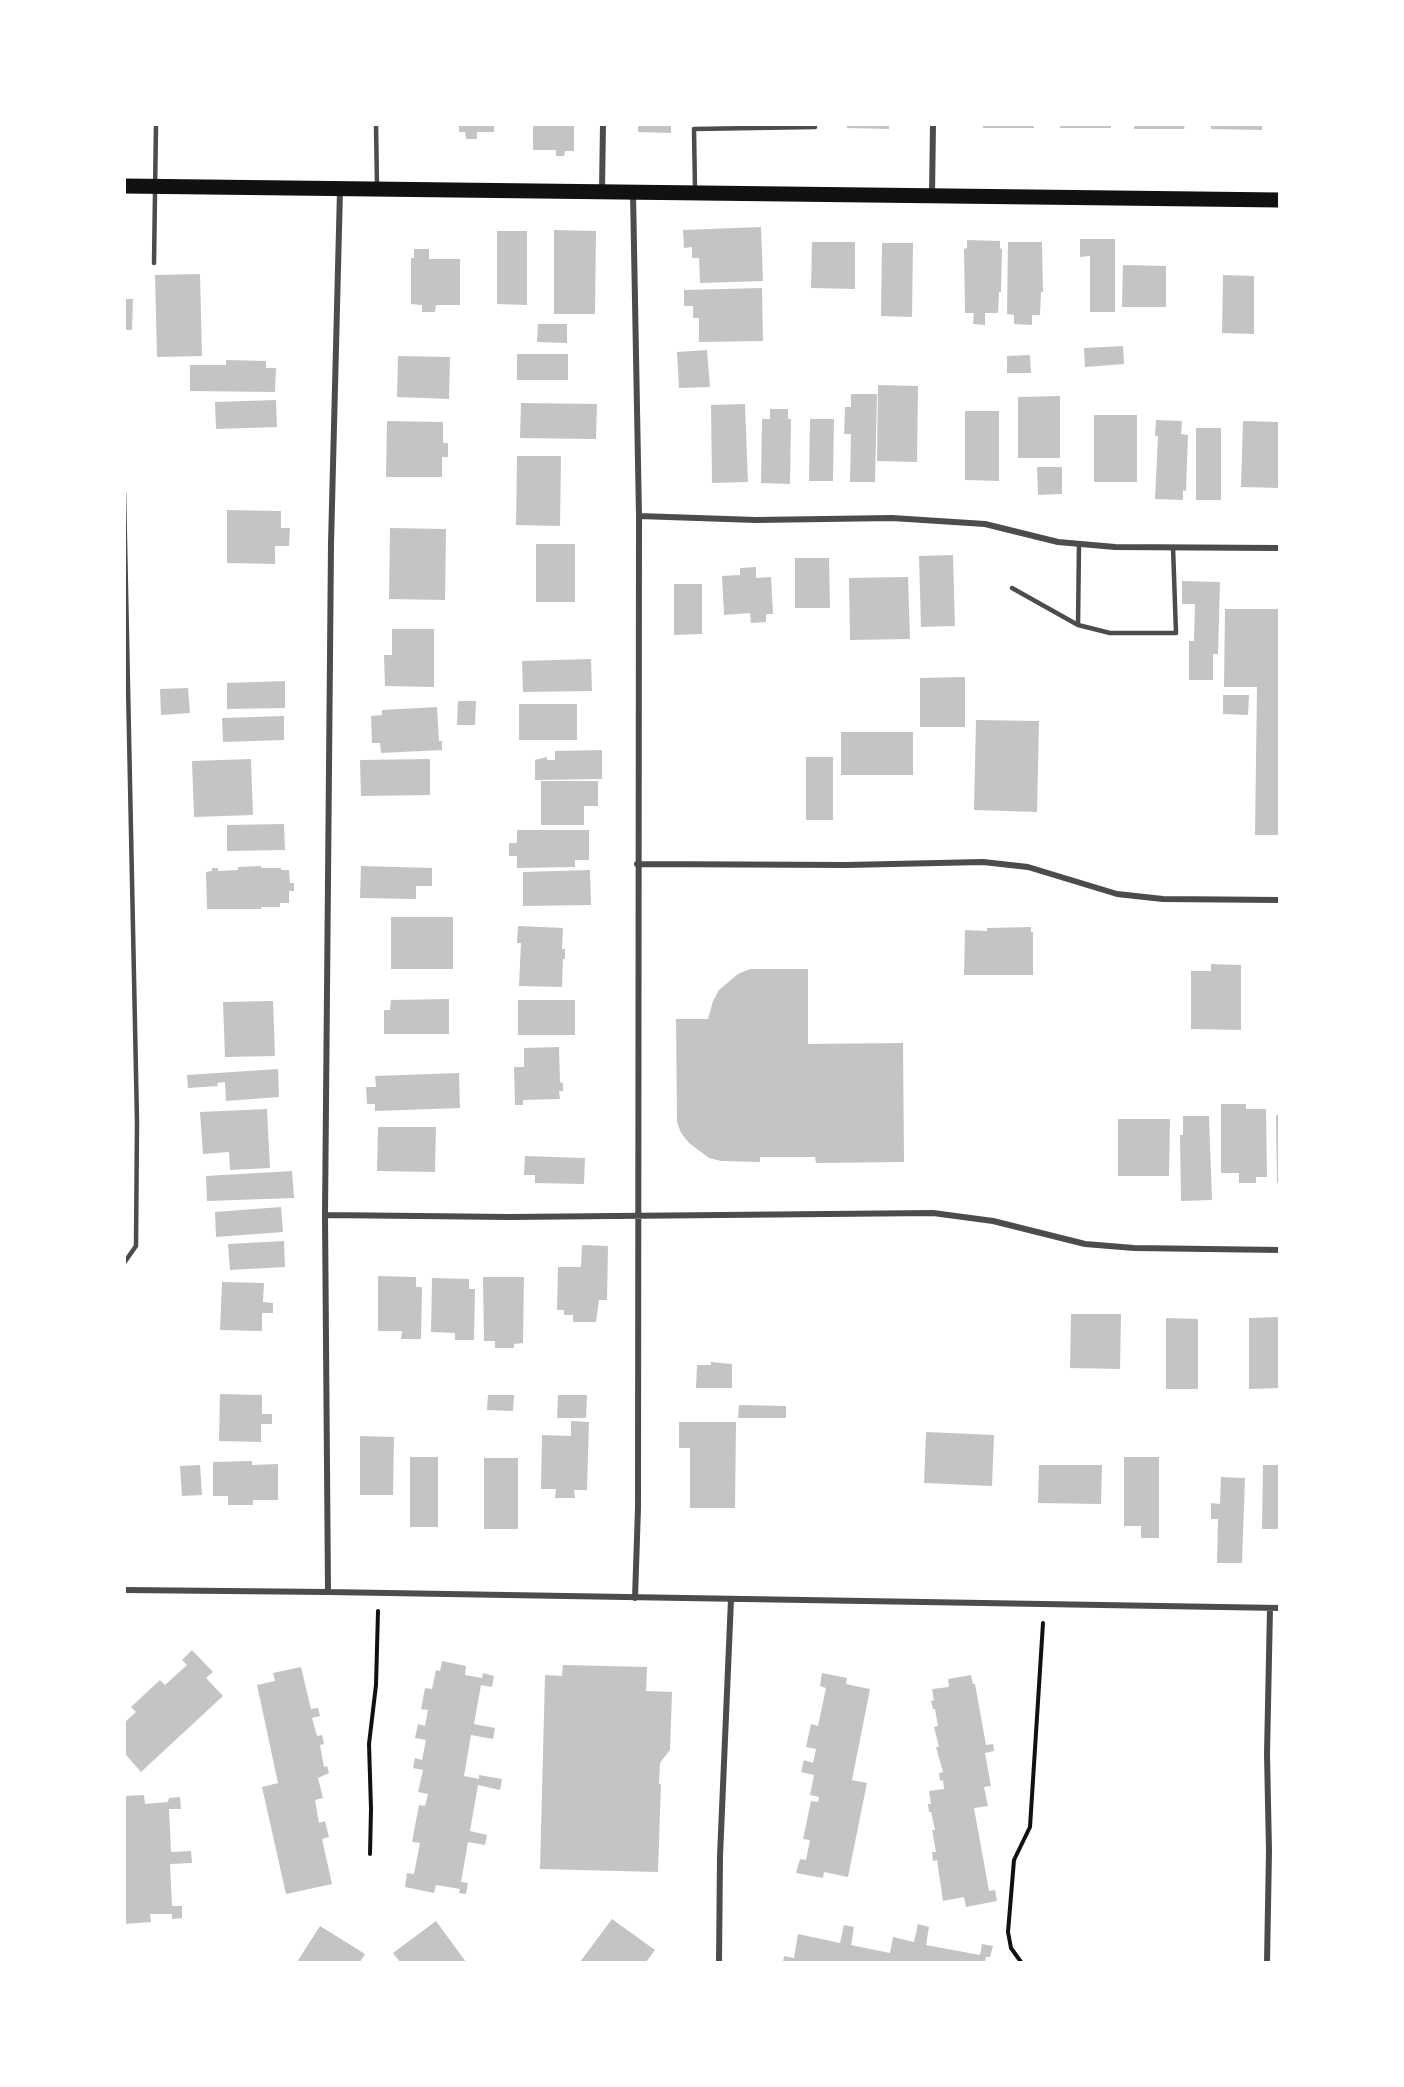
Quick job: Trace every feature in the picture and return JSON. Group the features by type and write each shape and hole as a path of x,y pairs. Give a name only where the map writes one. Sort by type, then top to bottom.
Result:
{"main road":[{"path":"124,186 1280,200"}],"street":[{"path":"602,192 603,124"},
{"path":"932,195 933,124"},
{"path":"328,1592 325,1215 331,544 340,189"},
{"path":"633,193 639,516 638,1508 635,1598"},
{"path":"639,516 756,520 892,518 985,524 1058,542 1115,547 1280,548"},
{"path":"638,864 847,865 983,862 1028,867 1117,894 1163,899 1280,900"},
{"path":"325,1215 509,1217 933,1213 993,1221 1085,1244 1134,1248 1280,1250"},
{"path":"124,1590 1280,1608"},
{"path":"719,1962 720,1856 731,1599"},
{"path":"1267,1962 1270,1608"}],"lane":[{"path":"154,263 157,186 156,124"},
{"path":"376,124 377,189"},
{"path":"695,193 694,129 815,127"},
{"path":"124,492 137,1122 136,1246 124,1263"},
{"path":"1078,625 1079,544"},
{"path":"1012,588 1047,610 1078,625 1110,633 1176,633 1173,547"}],"path":[{"path":"370,1854 369,1744 376,1685 378,1593"},
{"path":"1020,1962 1011,1948 1008,1932 1014,1860 1030,1827 1044,1605"}],"building":[{"path":"459,124 494,124 494,132 477,132 477,139 466,139 465,132 459,132"},
{"path":"533,124 574,124 574,151 565,151 564,156 556,156 556,150 533,150"},
{"path":"638,124 671,124 671,133 638,132"},
{"path":"847,124 889,124 889,129 847,128"},
{"path":"983,124 1034,124 1034,128 983,128"},
{"path":"1060,124 1111,124 1111,128 1060,128"},
{"path":"1134,124 1185,124 1184,129 1134,129"},
{"path":"1211,124 1262,124 1262,130 1211,129"},
{"path":"761,227 763,281 700,283 699,258 692,258 692,247 684,248 683,230"},
{"path":"554,230 596,231 595,314 554,314"},
{"path":"497,231 527,231 527,305 497,304"},
{"path":"1080,239 1115,239 1115,312 1090,312 1090,256 1080,257"},
{"path":"967,240 1000,241 1000,249 1002,248 998,313 985,313 985,325 973,324 974,313 965,313 964,249 967,248"},
{"path":"812,242 855,242 855,289 811,288"},
{"path":"1008,242 1042,242 1043,292 1041,292 1040,315 1032,315 1032,325 1014,324 1014,315 1007,314"},
{"path":"882,243 913,243 912,317 881,316"},
{"path":"414,249 429,249 429,259 460,259 460,305 436,305 435,312 422,312 422,305 411,304 411,258 414,258"},
{"path":"1123,265 1166,266 1166,307 1122,307"},
{"path":"200,274 202,356 157,357 155,275"},
{"path":"1223,275 1254,276 1254,334 1222,333"},
{"path":"762,288 763,341 699,342 699,318 693,318 693,306 684,306 684,290"},
{"path":"124,299 133,299 132,330 124,330"},
{"path":"538,324 567,324 567,343 537,342"},
{"path":"1123,346 1124,364 1085,367 1084,348"},
{"path":"707,350 710,387 679,388 677,352"},
{"path":"517,354 568,354 568,380 517,380"},
{"path":"1030,355 1031,373 1007,373 1007,356"},
{"path":"398,356 450,357 449,399 397,397"},
{"path":"226,360 266,361 266,368 276,368 275,392 190,391 190,365 226,365"},
{"path":"878,385 918,386 917,462 877,461"},
{"path":"851,394 877,394 875,482 850,482 851,434 844,434 845,407 851,407"},
{"path":"1060,396 1060,458 1018,458 1018,397"},
{"path":"276,400 277,427 216,429 215,402"},
{"path":"521,403 597,404 596,439 520,438"},
{"path":"745,404 748,482 712,483 711,405"},
{"path":"770,409 788,409 788,419 791,419 790,484 761,483 762,419 770,419"},
{"path":"965,411 999,411 999,481 965,480"},
{"path":"1094,415 1137,415 1137,482 1094,482"},
{"path":"810,419 834,419 833,481 809,481"},
{"path":"1156,420 1182,421 1181,434 1188,435 1186,491 1183,490 1183,500 1155,499 1158,436 1155,436"},
{"path":"387,421 443,422 443,443 448,443 448,457 442,457 442,477 386,477"},
{"path":"1243,421 1280,422 1280,488 1241,487"},
{"path":"1196,428 1221,428 1221,500 1196,500"},
{"path":"517,456 561,456 560,526 516,525"},
{"path":"1037,467 1062,467 1062,494 1038,495"},
{"path":"227,510 281,511 281,528 290,528 289,546 275,546 275,564 227,563"},
{"path":"390,528 446,529 445,600 389,599"},
{"path":"536,544 575,544 575,602 536,602"},
{"path":"953,555 955,626 921,627 919,556"},
{"path":"795,558 829,558 830,608 795,608"},
{"path":"756,567 756,578 771,577 773,614 766,614 766,622 751,623 750,613 724,615 722,576 740,575 740,568"},
{"path":"908,577 910,639 850,640 849,578"},
{"path":"1182,581 1220,582 1218,654 1213,654 1213,680 1189,680 1189,641 1194,641 1195,604 1182,604"},
{"path":"674,584 702,584 702,634 674,635"},
{"path":"1225,609 1280,609 1280,835 1255,835 1257,687 1224,687"},
{"path":"392,629 434,629 434,687 385,686 384,655 392,655"},
{"path":"591,659 592,691 523,692 522,661"},
{"path":"965,677 965,727 920,727 920,678"},
{"path":"285,681 285,708 227,709 227,683"},
{"path":"188,688 190,713 161,715 160,689"},
{"path":"1223,695 1249,695 1248,715 1223,714"},
{"path":"458,701 476,701 475,725 457,725"},
{"path":"519,704 577,704 577,740 519,740"},
{"path":"437,707 439,741 442,741 442,750 381,753 380,743 372,743 371,716 382,715 382,710"},
{"path":"284,716 284,740 223,742 222,718"},
{"path":"976,720 1039,721 1037,812 974,810"},
{"path":"841,732 913,732 913,775 841,775"},
{"path":"602,750 602,779 535,780 535,760 547,757 547,760 555,760 555,751"},
{"path":"806,757 833,757 833,820 806,820"},
{"path":"251,759 253,815 194,817 192,761"},
{"path":"430,759 430,795 361,796 360,760"},
{"path":"541,781 598,781 598,806 584,806 584,825 541,825"},
{"path":"284,824 285,850 227,851 227,825"},
{"path":"517,830 589,830 589,860 575,860 575,867 517,868 517,856 509,856 509,843 517,843"},
{"path":"261,866 261,868 289,870 290,883 294,883 294,891 289,891 289,903 280,903 280,907 261,907 261,909 207,909 206,872 212,871 212,868 218,868 218,871"},
{"path":"361,866 432,868 432,886 416,886 416,899 360,898"},
{"path":"590,870 591,905 523,906 523,872"},
{"path":"391,917 453,917 453,969 391,969"},
{"path":"518,926 563,928 562,949 565,949 565,959 563,959 562,987 519,986 521,943 517,943"},
{"path":"1031,927 1033,975 964,975 965,930 987,931 987,928"},
{"path":"1211,964 1241,965 1241,1030 1191,1029 1191,971 1211,971"},
{"path":"750,969 808,969 808,1044 903,1043 904,1162 816,1163 815,1157 760,1157 760,1162 721,1161 709,1158 689,1143 681,1133 677,1122 676,1019 708,1019 719,990 738,974"},
{"path":"449,999 449,1034 384,1034 384,1010 390,1010 391,1000"},
{"path":"518,1000 575,1000 575,1035 518,1035"},
{"path":"273,1001 275,1056 225,1057 223,1002"},
{"path":"559,1047 560,1082 563,1083 563,1091 559,1091 560,1099 523,1100 523,1105 515,1105 514,1067 524,1067 524,1048"},
{"path":"278,1069 279,1097 226,1101 225,1082 217,1083 218,1086 188,1088 187,1075"},
{"path":"459,1073 460,1108 375,1111 375,1104 367,1104 366,1087 376,1087 375,1076"},
{"path":"1221,1104 1246,1104 1246,1109 1266,1109 1267,1177 1256,1177 1256,1183 1239,1183 1239,1173 1221,1173"},
{"path":"267,1109 270,1168 230,1170 229,1152 203,1154 200,1112"},
{"path":"1276,1115 1280,1115 1280,1183 1277,1183"},
{"path":"1183,1116 1209,1116 1212,1200 1181,1201 1180,1135 1183,1135"},
{"path":"1118,1119 1170,1119 1169,1176 1118,1176"},
{"path":"378,1127 436,1127 435,1172 377,1171"},
{"path":"525,1156 585,1158 584,1184 535,1183 535,1175 524,1175"},
{"path":"292,1171 294,1198 207,1201 206,1176"},
{"path":"281,1207 283,1232 216,1237 215,1212"},
{"path":"284,1241 285,1267 230,1270 228,1244"},
{"path":"582,1245 608,1246 607,1300 599,1300 596,1322 573,1322 573,1315 564,1315 564,1310 557,1310 558,1267 581,1267"},
{"path":"378,1276 416,1277 416,1287 422,1287 421,1339 401,1339 402,1331 378,1331"},
{"path":"483,1277 524,1277 523,1343 514,1344 514,1348 495,1348 495,1341 484,1341"},
{"path":"432,1278 469,1279 469,1289 475,1289 474,1340 455,1340 455,1333 431,1332"},
{"path":"222,1282 264,1283 263,1302 273,1303 273,1313 262,1313 262,1331 220,1330"},
{"path":"1071,1314 1121,1314 1120,1369 1070,1368"},
{"path":"1280,1317 1280,1388 1249,1389 1249,1318"},
{"path":"1166,1318 1198,1319 1198,1389 1166,1389"},
{"path":"711,1362 732,1364 732,1388 696,1388 697,1365 711,1365"},
{"path":"220,1394 262,1395 262,1414 272,1414 272,1424 261,1424 261,1442 219,1441"},
{"path":"488,1395 514,1395 513,1411 487,1410"},
{"path":"558,1395 587,1395 586,1418 557,1418"},
{"path":"739,1405 786,1406 786,1418 738,1418"},
{"path":"571,1421 589,1422 587,1490 574,1490 575,1498 555,1498 556,1489 541,1489 542,1435 571,1436"},
{"path":"679,1422 736,1422 735,1508 690,1508 690,1448 679,1448"},
{"path":"926,1432 994,1435 992,1486 924,1483"},
{"path":"360,1436 394,1437 393,1495 360,1495"},
{"path":"410,1457 438,1457 438,1527 410,1527"},
{"path":"1124,1457 1159,1457 1159,1538 1141,1538 1141,1526 1124,1526"},
{"path":"484,1458 518,1458 518,1529 484,1529"},
{"path":"252,1461 252,1465 278,1464 278,1500 253,1500 253,1505 228,1505 228,1496 213,1496 213,1462"},
{"path":"200,1465 202,1495 182,1496 180,1466"},
{"path":"1039,1465 1102,1465 1101,1504 1038,1503"},
{"path":"1263,1465 1280,1465 1280,1529 1262,1529"},
{"path":"1221,1477 1245,1478 1242,1563 1217,1563 1218,1519 1211,1519 1211,1503 1220,1504"},
{"path":"192,1650 213,1672 206,1678 223,1696 141,1772 126,1755 124,1756 124,1723 136,1712 131,1707 160,1680 165,1685 187,1665 182,1660"},
{"path":"442,1661 466,1666 465,1675 482,1678 483,1673 494,1676 492,1687 481,1685 474,1724 495,1728 493,1739 471,1735 464,1776 479,1779 479,1775 502,1779 500,1790 478,1785 470,1831 487,1835 485,1845 468,1842 461,1882 468,1883 466,1894 459,1893 460,1889 436,1885 434,1893 405,1887 407,1873 414,1874 420,1843 412,1842 419,1805 425,1806 428,1794 418,1792 423,1770 413,1768 415,1758 422,1760 426,1740 415,1738 418,1724 425,1726 428,1710 421,1709 425,1688 432,1689 436,1670 440,1671"},
{"path":"563,1665 647,1667 646,1691 672,1692 670,1750 660,1763 658,1872 540,1869 545,1675 562,1676"},
{"path":"301,1667 311,1709 318,1708 320,1716 312,1718 317,1736 322,1735 324,1744 320,1745 324,1767 327,1766 329,1773 318,1778 323,1798 315,1800 319,1823 325,1821 329,1837 322,1839 332,1884 286,1894 262,1787 278,1783 257,1685 275,1681 273,1673"},
{"path":"822,1673 847,1678 846,1684 870,1689 852,1780 867,1783 848,1877 824,1872 823,1878 796,1873 800,1859 806,1860 810,1840 803,1839 811,1801 818,1802 819,1797 810,1795 814,1775 801,1772 804,1760 813,1763 816,1749 806,1747 811,1724 818,1726 826,1688 820,1686"},
{"path":"971,1675 973,1684 975,1684 986,1745 993,1744 994,1751 985,1753 991,1786 984,1787 988,1806 974,1808 989,1891 995,1890 997,1901 966,1907 964,1897 943,1901 937,1860 933,1861 932,1852 936,1852 932,1830 935,1830 928,1804 931,1804 929,1791 944,1789 939,1773 943,1772 936,1747 939,1747 934,1727 938,1726 931,1701 934,1700 932,1689 949,1687 948,1679"},
{"path":"144,1795 145,1804 168,1802 169,1798 180,1797 181,1809 169,1809 171,1852 191,1851 192,1863 170,1864 172,1906 182,1906 182,1918 172,1919 172,1914 150,1914 151,1922 124,1924 124,1796"},
{"path":"612,1919 655,1950 646,1962 580,1962"},
{"path":"436,1921 466,1962 400,1962 393,1953"},
{"path":"918,1924 929,1927 926,1945 980,1955 982,1944 993,1946 990,1957 986,1957 985,1962 783,1962 784,1956 794,1958 798,1934 840,1943 844,1925 854,1927 851,1945 890,1953 893,1937 914,1942"},
{"path":"320,1926 365,1954 360,1962 297,1962"}]}
